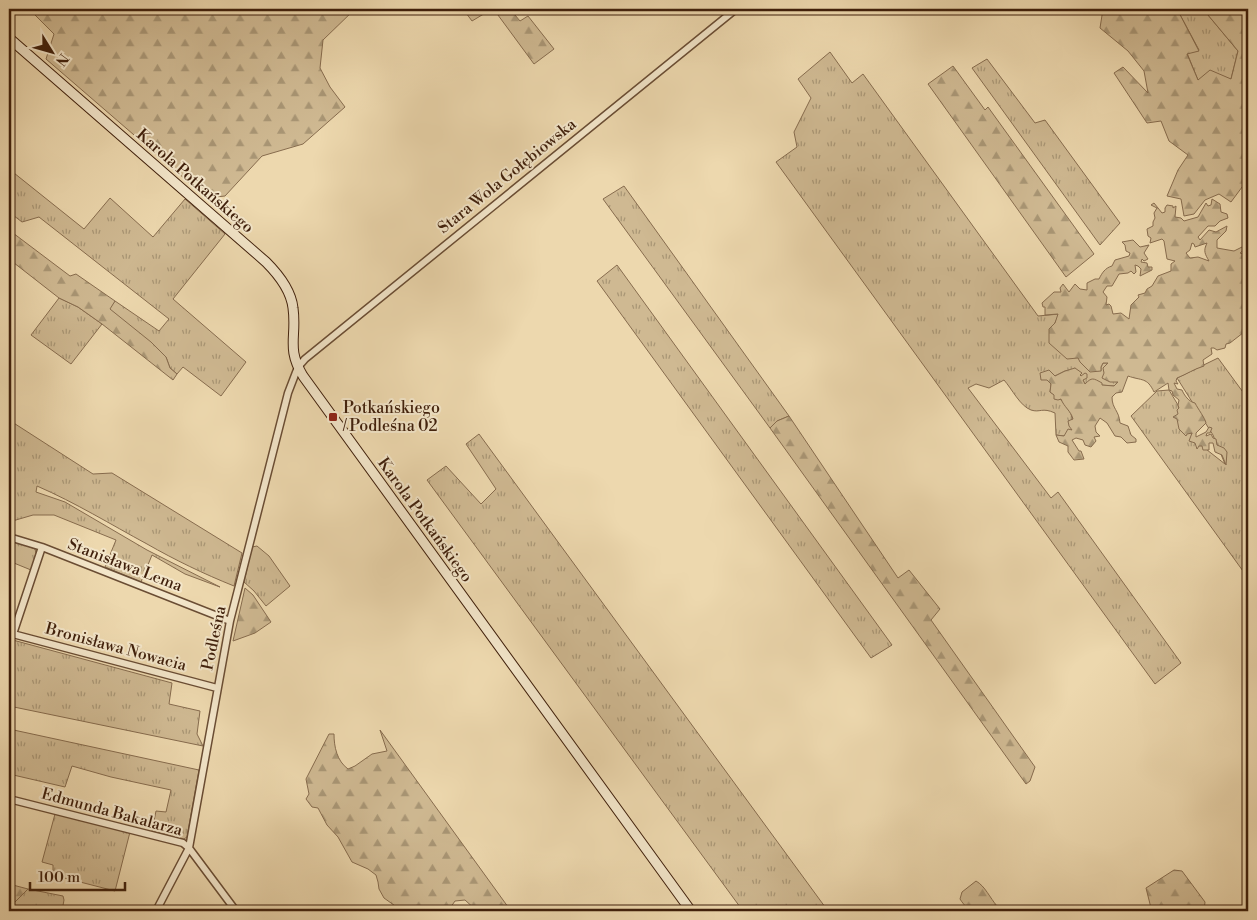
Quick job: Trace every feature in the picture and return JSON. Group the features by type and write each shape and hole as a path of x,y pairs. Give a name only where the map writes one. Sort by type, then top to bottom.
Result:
{"street":[{"name":"Stara Wola Gołębiowska","path":"298,367 305,359 484,212 736,9"},
{"name":"Karola Potkańskiego","path":"9,38 266,262 278,275 287,289 292,303 293,355 298,367 420,539 691,911"},
{"name":"Podleśna","path":"156,911 189,848 230,621 288,393 298,367"},
{"name":"Stanisława Lema","path":"9,537 42,547 230,621"},
{"path":"11,634 42,547"},
{"name":"Bronisława Nowacia","path":"11,634 217,688"},
{"name":"Edmunda Bakalarza","path":"9,799 183,843 189,848 236,911"}],"green space":[{"path":"29,9 355,9 323,40 320,68 330,87 345,107 303,144 262,156 225,196 207,198 46,59 54,34"},
{"path":"463,9 492,9 472,21"},
{"path":"510,9 520,21 528,16 554,49 534,64 495,11"},
{"path":"1103,9 1177,9 1199,51 1187,54 1198,80 1210,70 1231,79 1238,51 1203,9 1230,9 1234,11 1248,9 1248,179 1231,202 1219,194 1205,200 1194,214 1184,216 1181,199 1167,196 1178,170 1188,155 1169,141 1161,121 1147,123 1114,73 1123,67 1148,93 1144,71 1128,51 1100,28"},
{"path":"1177,9 1203,9 1238,51 1231,79 1198,80 1187,53 1199,50"},
{"path":"830,52 852,83 863,74 1038,316 1059,314 1055,323 1049,329 1078,358 1101,367 1103,363 1109,363 1119,381 1114,386 1085,384 1080,375 1065,371 1055,376 1052,374 1047,380 1051,384 1050,392 1064,403 1072,417 1073,429 1064,436 1056,435 1055,413 1047,410 1034,411 1027,408 1004,380 989,388 976,384 968,388 1051,498 1058,492 1181,663 1155,684 776,162 797,147 794,132 811,98 798,79"},
{"path":"987,59 1035,123 1045,120 1120,223 1100,245 972,68"},
{"path":"953,66 985,110 988,107 1094,254 1066,277 928,84"},
{"path":"9,169 84,229 110,198 153,237 185,199 225,234 173,299 246,362 221,396 183,367 177,374 170,368 166,357 109,309 115,301 159,331 169,319 39,217 22,222 9,212"},
{"path":"624,186 789,416 777,421 770,428 603,199"},
{"path":"1212,199 1220,204 1221,212 1227,214 1228,218 1220,221 1215,226 1208,226 1198,237 1200,240 1209,230 1216,232 1227,226 1226,231 1217,240 1217,248 1234,251 1248,244 1248,247 1240,253 1248,256 1248,314 1244,314 1248,320 1248,329 1226,344 1225,348 1217,350 1211,348 1212,354 1203,360 1204,366 1177,378 1178,384 1174,383 1177,389 1182,390 1187,398 1195,403 1206,423 1196,433 1196,437 1206,432 1209,427 1212,428 1206,436 1211,434 1216,439 1217,445 1224,448 1227,452 1226,465 1222,455 1215,452 1213,443 1209,443 1209,450 1203,450 1202,446 1199,446 1197,449 1195,443 1189,441 1192,433 1186,436 1179,429 1177,419 1173,417 1178,414 1179,400 1169,390 1168,383 1154,392 1144,380 1128,376 1122,392 1116,393 1112,397 1112,401 1120,423 1128,426 1136,442 1127,443 1121,437 1115,436 1107,423 1100,418 1095,426 1096,432 1100,436 1094,437 1096,441 1091,447 1085,445 1083,440 1076,438 1072,440 1079,451 1081,451 1084,459 1074,460 1068,452 1068,446 1059,442 1056,435 1064,436 1068,429 1072,430 1068,421 1073,419 1072,416 1061,399 1054,399 1054,395 1050,392 1051,384 1047,380 1041,380 1040,373 1049,370 1055,376 1075,368 1082,373 1081,376 1085,373 1087,374 1087,378 1083,380 1085,384 1093,379 1102,383 1102,385 1114,386 1118,382 1110,382 1102,378 1103,368 1108,363 1103,363 1101,371 1090,372 1078,358 1067,359 1049,343 1049,329 1055,323 1058,314 1045,315 1045,307 1043,307 1042,303 1054,292 1061,292 1060,288 1063,284 1069,292 1075,284 1080,289 1087,290 1087,283 1099,279 1107,268 1112,266 1115,260 1129,256 1130,253 1126,251 1125,245 1122,242 1133,240 1140,247 1149,245 1144,253 1148,259 1144,261 1142,259 1141,262 1147,263 1148,267 1152,267 1152,270 1140,276 1141,269 1135,265 1136,272 1134,274 1131,271 1119,274 1112,286 1107,286 1103,292 1107,297 1106,305 1109,304 1111,306 1113,314 1121,313 1129,319 1131,305 1139,297 1138,295 1145,293 1158,276 1171,271 1171,264 1175,261 1167,259 1162,239 1150,243 1151,238 1148,236 1147,229 1153,226 1154,213 1157,208 1151,205 1154,203 1162,213 1165,212 1167,205 1173,206 1173,208 1176,206 1175,217 1181,218 1184,221 1198,217 1206,203 1208,206 1211,205","holes":["1192,243 1195,247 1207,243 1205,252 1209,261 1198,257 1190,258 1186,253 1190,250"]},
{"path":"9,230 70,276 76,274 115,301 110,309 151,342 166,357 170,368 177,374 173,380 102,324 78,307 59,298 9,259"},
{"path":"617,265 892,645 871,658 597,281"},
{"path":"59,298 78,307 102,324 71,364 31,335"},
{"path":"1218,358 1248,399 1248,578 1131,416 1157,391 1169,390 1178,405 1181,422 1202,446 1225,464 1213,435 1177,378"},
{"path":"789,416 898,578 909,570 940,609 931,620 1035,767 1030,781 1026,784 770,428 777,421"},
{"path":"9,420 93,474 112,473 242,553 234,586 179,561 37,486 36,492 65,502 147,550 220,587 185,574 152,555 141,582 105,567 116,540 54,515 33,515 9,522"},
{"path":"479,434 828,911 743,911 427,480 446,466 481,504 496,489 466,444"},
{"path":"9,540 35,549 36,553 31,570 9,561"},
{"path":"257,546 269,556 290,586 266,606 244,582 252,547"},
{"path":"245,588 253,595 271,622 255,633 233,641"},
{"path":"9,639 172,683 169,704 200,711 197,734 203,746 9,706"},
{"path":"9,729 199,770 187,837 184,839 152,831 156,811 166,812 171,790 111,777 72,766 65,787 9,774"},
{"path":"380,730 511,911 477,911 465,900 455,901 448,911 399,911 398,908 384,898 379,889 376,875 352,862 318,808 312,807 306,799 309,794 306,779 329,734 334,734 337,753 341,762 348,769 372,754 387,751"},
{"path":"55,814 130,832 115,891 53,875 53,865 42,862"},
{"path":"1174,870 1182,871 1205,902 1204,911 1154,911 1151,908 1146,888"},
{"path":"976,881 985,889 997,906 995,911 971,910 960,899 962,892"},
{"path":"9,884 28,889 9,908"},
{"path":"28,889 63,896 62,911 9,911 9,908"}],"place":[{"name":"Potkańskiego / Podleśna 02","path":"333,417"}]}
